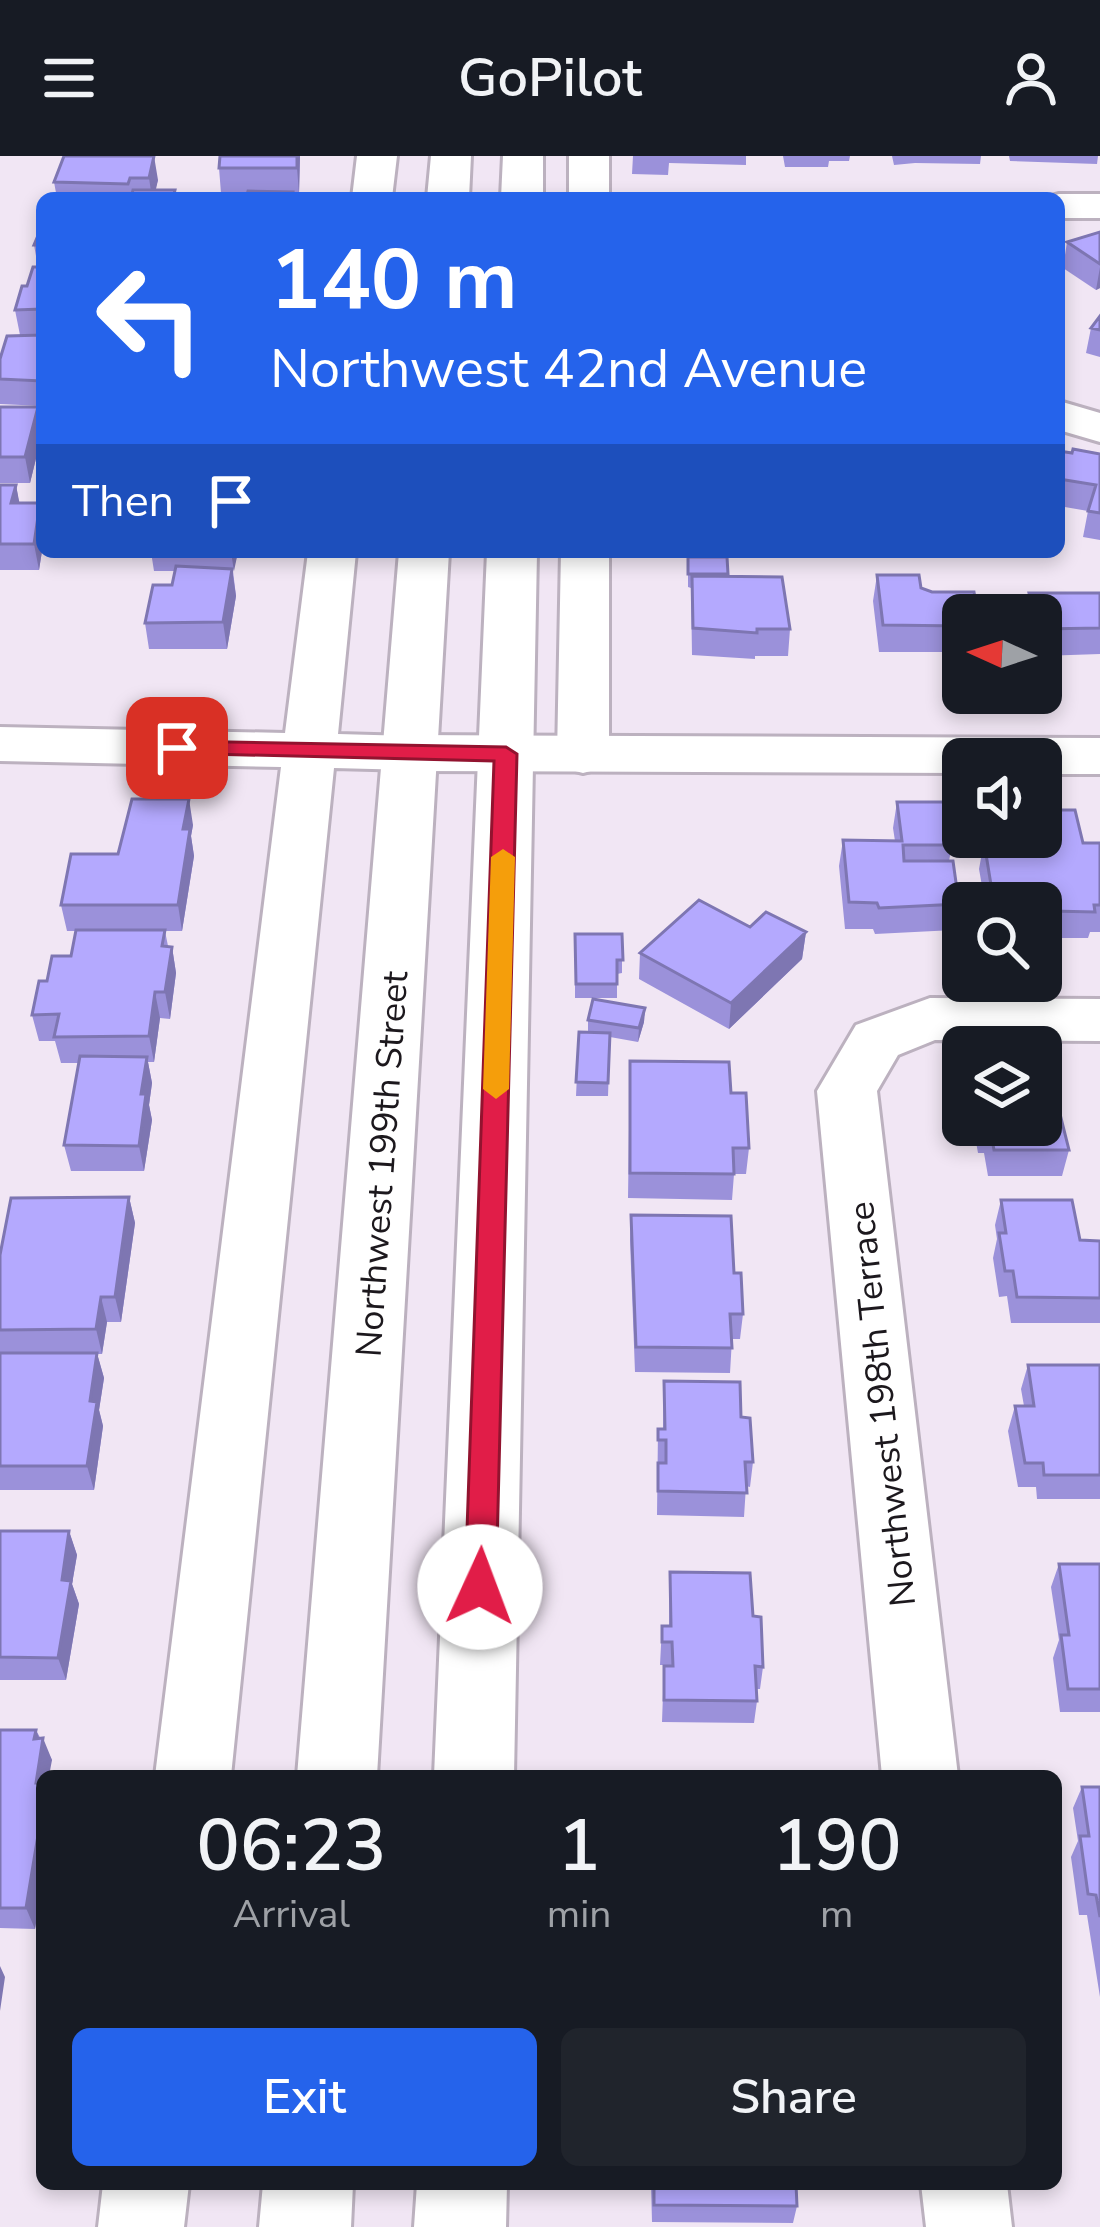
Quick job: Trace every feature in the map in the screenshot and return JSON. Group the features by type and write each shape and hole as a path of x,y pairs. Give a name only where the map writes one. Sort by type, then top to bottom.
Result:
{"main road":[{"path":"448,192 451,156"},
{"path":"522,192 523,156"},
{"name":"Northwest 199th Street","path":"338,1770 424,558"},
{"path":"475,1770 512,558"},
{"path":"410,753 1100,756"},
{"path":"305,2227 308,2190"},
{"path":"460,2227 462,2190"}],"street":[{"path":"373,192 377,156"},
{"path":"589,156 589,192"},
{"path":"1065,206 1100,206"},
{"path":"194,1770 331,558"},
{"path":"583,756 585,558"},
{"path":"0,744 410,753"},
{"name":"Northwest 198th Terrace","path":"919,1770 847,1091 877,1040 930,1019 1100,1020"},
{"path":"141,2227 145,2190"},
{"path":"965,2190 968,2227"}],"building":[{"path":"64,156 154,156 149,178 130,178 128,184 54,182"},
{"path":"220,156 297,156 297,168 219,168"},
{"path":"1100,232 1100,264 1067,242"},
{"path":"36,267 36,309 15,310 22,286 27,286"},
{"path":"36,335 36,381 0,379 7,336"},
{"path":"0,407 36,407 25,457 0,457"},
{"path":"1073,449 1100,454 1100,513 1088,511 1096,485 1065,480 1065,452"},
{"path":"0,485 16,485 11,503 36,503 34,544 0,544"},
{"path":"688,558 727,558 728,574 688,574"},
{"path":"176,566 232,569 223,622 145,623 153,585 172,585"},
{"path":"877,575 919,575 921,588 932,592 974,592 942,594 942,626 883,625"},
{"path":"692,576 782,577 790,629 757,629 757,633 693,628"},
{"path":"1100,593 1100,628 1062,629 1062,594 1029,594"},
{"path":"132,799 189,799 183,829 190,829 178,905 61,905 71,854 118,854"},
{"path":"897,802 942,802 942,845 903,845 904,861 953,861 956,882 942,882 942,905 879,908 877,903 849,902 843,840 902,841"},
{"path":"1062,810 1075,810 1083,843 1100,843 1100,905 1094,905 1095,912 1062,911 1062,882 991,882 987,858 1062,858"},
{"path":"699,900 750,927 766,912 806,932 731,1003 640,953"},
{"path":"76,930 165,930 162,946 172,947 165,992 155,992 149,1036 54,1037 59,1014 32,1015 39,981 47,981 52,956 71,956"},
{"path":"575,934 622,934 617,984 576,984"},
{"path":"593,999 645,1008 639,1028 588,1020"},
{"path":"579,1032 610,1033 608,1083 576,1082"},
{"path":"80,1056 147,1057 139,1146 64,1145"},
{"path":"630,1061 729,1062 731,1093 746,1093 749,1148 733,1148 734,1174 630,1173"},
{"path":"1062,1122 1069,1150 994,1150 993,1146 1062,1146"},
{"path":"129,1197 115,1297 101,1297 96,1329 0,1330 0,1255 11,1198"},
{"path":"1001,1200 1072,1200 1080,1240 1100,1241 1100,1298 1017,1297 1013,1271 1005,1271 999,1233 1006,1233"},
{"path":"631,1215 731,1216 734,1273 741,1273 743,1314 730,1314 732,1348 636,1347"},
{"path":"0,1353 97,1353 90,1401 97,1402 87,1466 0,1466"},
{"path":"1028,1365 1100,1365 1100,1475 1044,1475 1043,1463 1025,1463 1015,1406 1034,1406"},
{"path":"664,1381 740,1382 741,1417 750,1418 753,1462 745,1462 747,1493 658,1491 658,1463 666,1463 666,1440 658,1440 658,1429 665,1429"},
{"path":"0,1531 69,1531 62,1580 71,1581 58,1658 0,1657"},
{"path":"1059,1564 1100,1564 1100,1689 1068,1689 1061,1635 1069,1635"},
{"path":"670,1572 750,1573 753,1616 761,1617 763,1667 755,1666 757,1701 664,1700 664,1666 673,1666 672,1642 662,1642 662,1626 671,1626"},
{"path":"0,1730 36,1730 34,1739 43,1738 36,1770 36,1847 26,1908 0,1908"},
{"path":"1082,1787 1100,1787 1100,1917 1096,1895 1088,1894 1080,1836 1089,1836"},
{"path":"654,2190 796,2190 797,2206 654,2205"}],"slow traffic":[{"path":"496,1089 503,857"}],"route":[{"path":"177,748 506,754 480,1587"}]}
